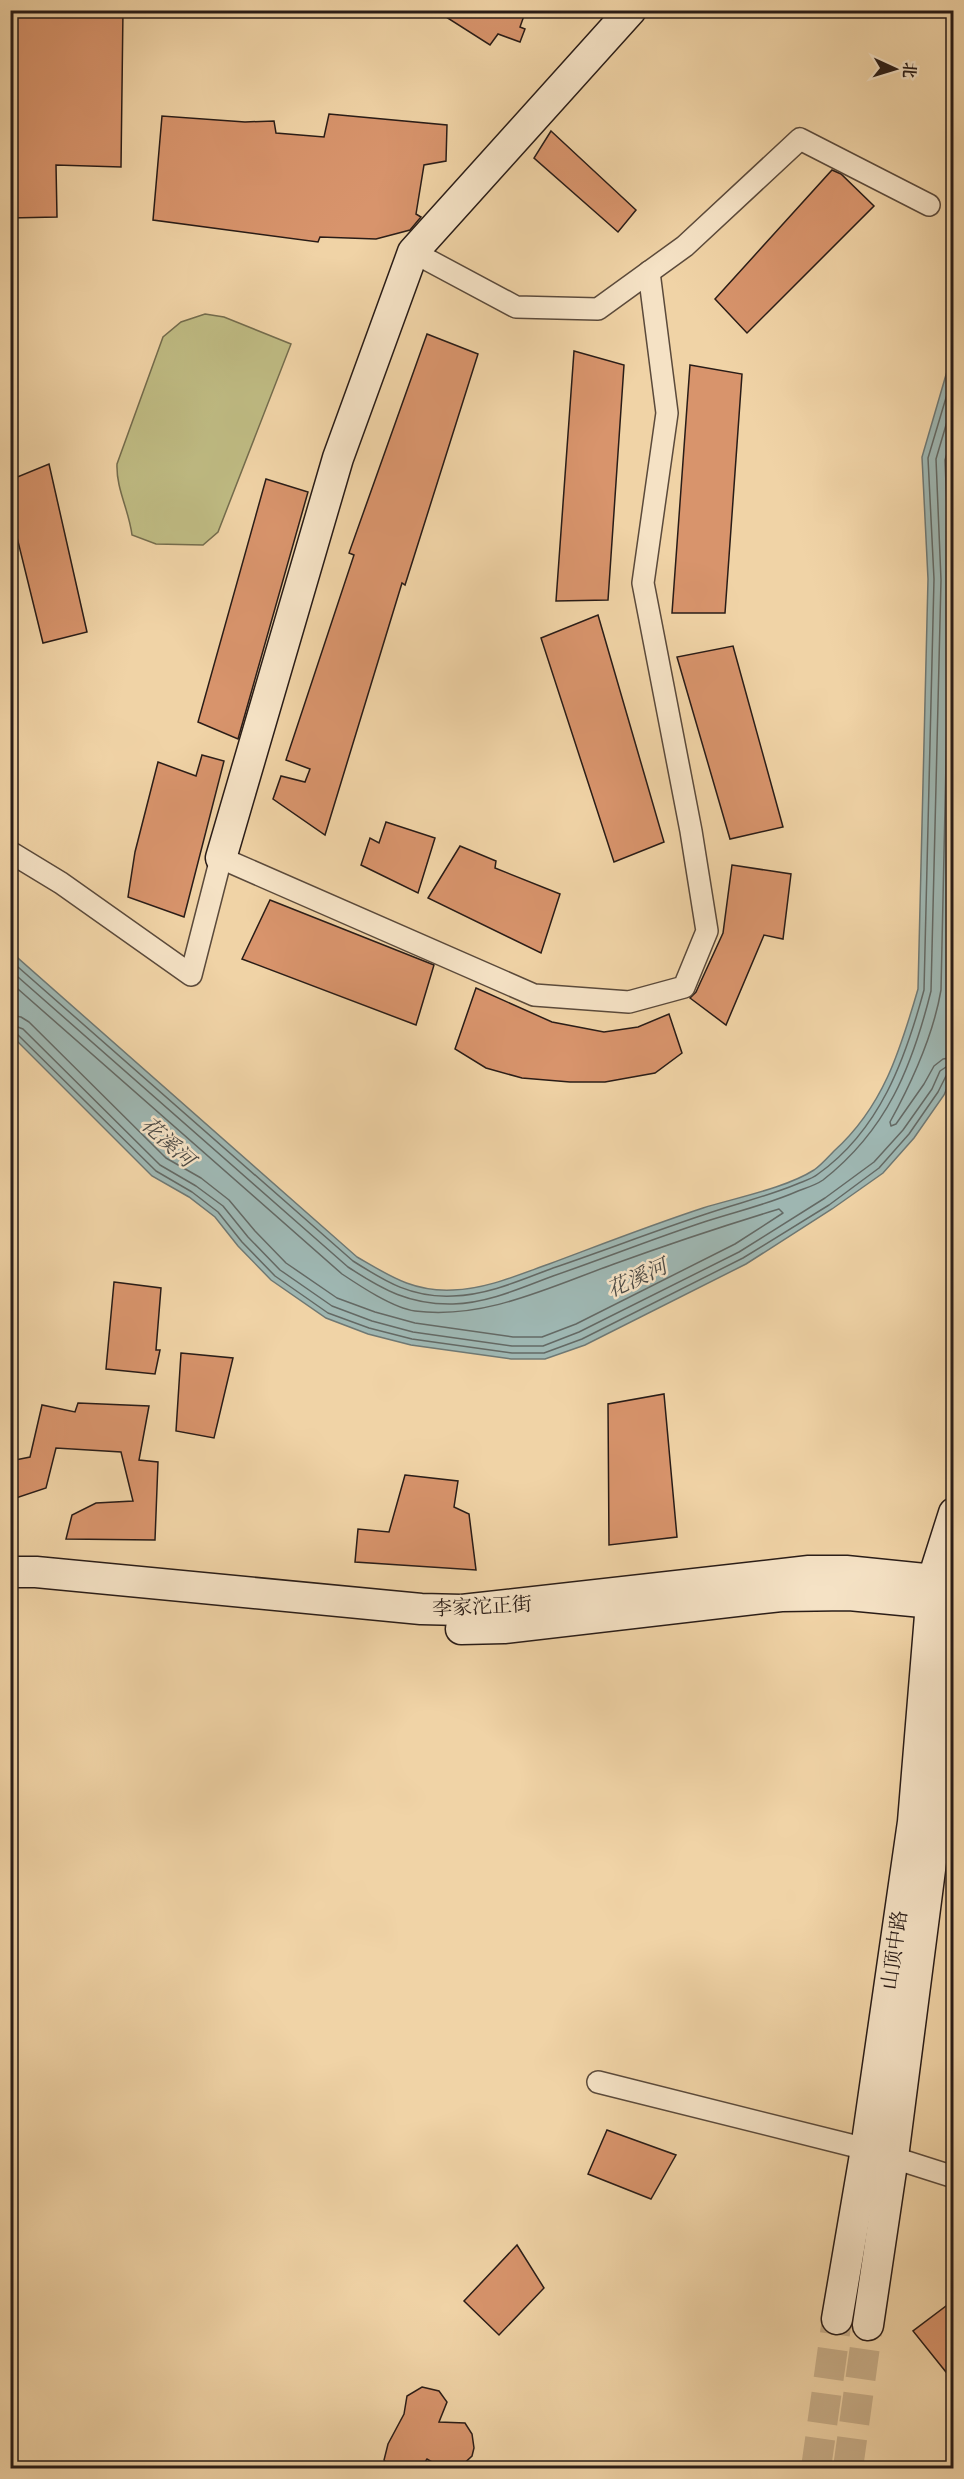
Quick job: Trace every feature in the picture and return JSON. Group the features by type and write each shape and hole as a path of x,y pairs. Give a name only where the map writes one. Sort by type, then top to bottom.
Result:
{"main road":[{"path":"221,858 338,458 413,252 631,10"},
{"name":"山顶中路","path":"868,2325 879,2153 913,1822 945,1597 954,1513"},
{"name":"李家沱正街","path":"10,1572 36,1572 421,1609 462,1610 809,1571 945,1597"},
{"name":"李家沱正街","path":"10,1587 35,1587 425,1628 468,1629 504,1628 781,1596 945,1597"},
{"name":"山顶中路","path":"837,2319 879,2153"}],"street":[{"path":"413,252 516,307 598,309 685,246 800,139 929,205"},
{"path":"10,852 61,883 191,975 221,858 534,995 629,1002 684,987 707,931 692,831 642,583 667,413 649,272"},
{"path":"598,2082 879,2153 954,2177"}],"shaded area":[{"path":"205,314 224,317 291,344 218,532 203,545 156,544 132,535 118,482 117,464 163,337 181,322"}],"water":[{"name":"花溪河","path":"953,363 953,1074 944,1095 914,1138 883,1173 746,1264 585,1345 545,1359 511,1359 411,1345 368,1334 326,1318 271,1280 238,1246 215,1217 189,1197 152,1176 11,1035 11,952 357,1257 402,1281 426,1288 465,1289 502,1281 703,1208 775,1187 814,1170 851,1134 877,1097 896,1056 918,989 928,579 922,457 948,368"}],"building":[{"path":"10,10 123,10 121,167 56,165 57,217 10,218"},
{"path":"435,10 526,10 520,27 525,29 520,42 498,34 490,45"},
{"path":"329,114 447,125 446,161 424,165 416,214 421,217 410,230 376,239 320,237 318,242 153,220 162,116 245,122 274,121 276,133 324,137"},
{"path":"551,131 636,210 618,232 534,158"},
{"path":"832,170 841,174 874,206 747,333 715,299"},
{"path":"427,334 478,354 405,585 402,583 325,835 273,799 281,776 305,782 310,769 286,760 354,555 349,553"},
{"path":"574,351 624,365 608,600 556,601"},
{"path":"690,365 742,374 725,613 672,613"},
{"path":"49,464 87,632 43,643 10,509 10,480"},
{"path":"266,479 308,492 238,739 198,722"},
{"path":"598,615 664,842 614,862 541,638"},
{"path":"733,646 783,827 730,839 677,657"},
{"path":"202,755 224,761 184,917 128,897 135,852 158,762 196,776"},
{"path":"386,822 435,838 418,893 361,865 370,838 379,843"},
{"path":"460,846 496,861 495,868 560,894 541,953 428,898"},
{"path":"732,865 791,874 783,939 764,935 726,1025 690,998 696,992 723,933"},
{"path":"270,900 434,965 416,1025 242,959"},
{"path":"476,988 552,1022 604,1032 638,1027 669,1014 682,1053 655,1073 605,1082 522,1078 486,1068 455,1049"},
{"path":"114,1282 161,1288 156,1350 160,1350 155,1374 106,1369"},
{"path":"181,1353 233,1358 214,1438 176,1431"},
{"path":"664,1394 677,1537 609,1545 608,1404"},
{"path":"78,1403 149,1406 139,1460 158,1462 155,1540 66,1539 72,1515 96,1503 133,1501 121,1452 56,1448 46,1488 10,1500 10,1461 30,1457 42,1405 75,1412"},
{"path":"405,1475 458,1481 454,1507 469,1514 476,1570 355,1562 358,1529 389,1532"},
{"path":"607,2130 676,2155 651,2199 588,2174"},
{"path":"517,2245 544,2288 499,2335 464,2301"},
{"path":"954,2300 954,2382 913,2331"},
{"path":"422,2387 439,2391 447,2402 439,2422 465,2423 472,2434 474,2448 472,2456 460,2467 444,2469 427,2459 420,2469 391,2469 384,2460 388,2444 404,2414 407,2396"}],"tunnel":[{"path":"816,2468 837,2319"},
{"path":"848,2468 868,2325"}]}
